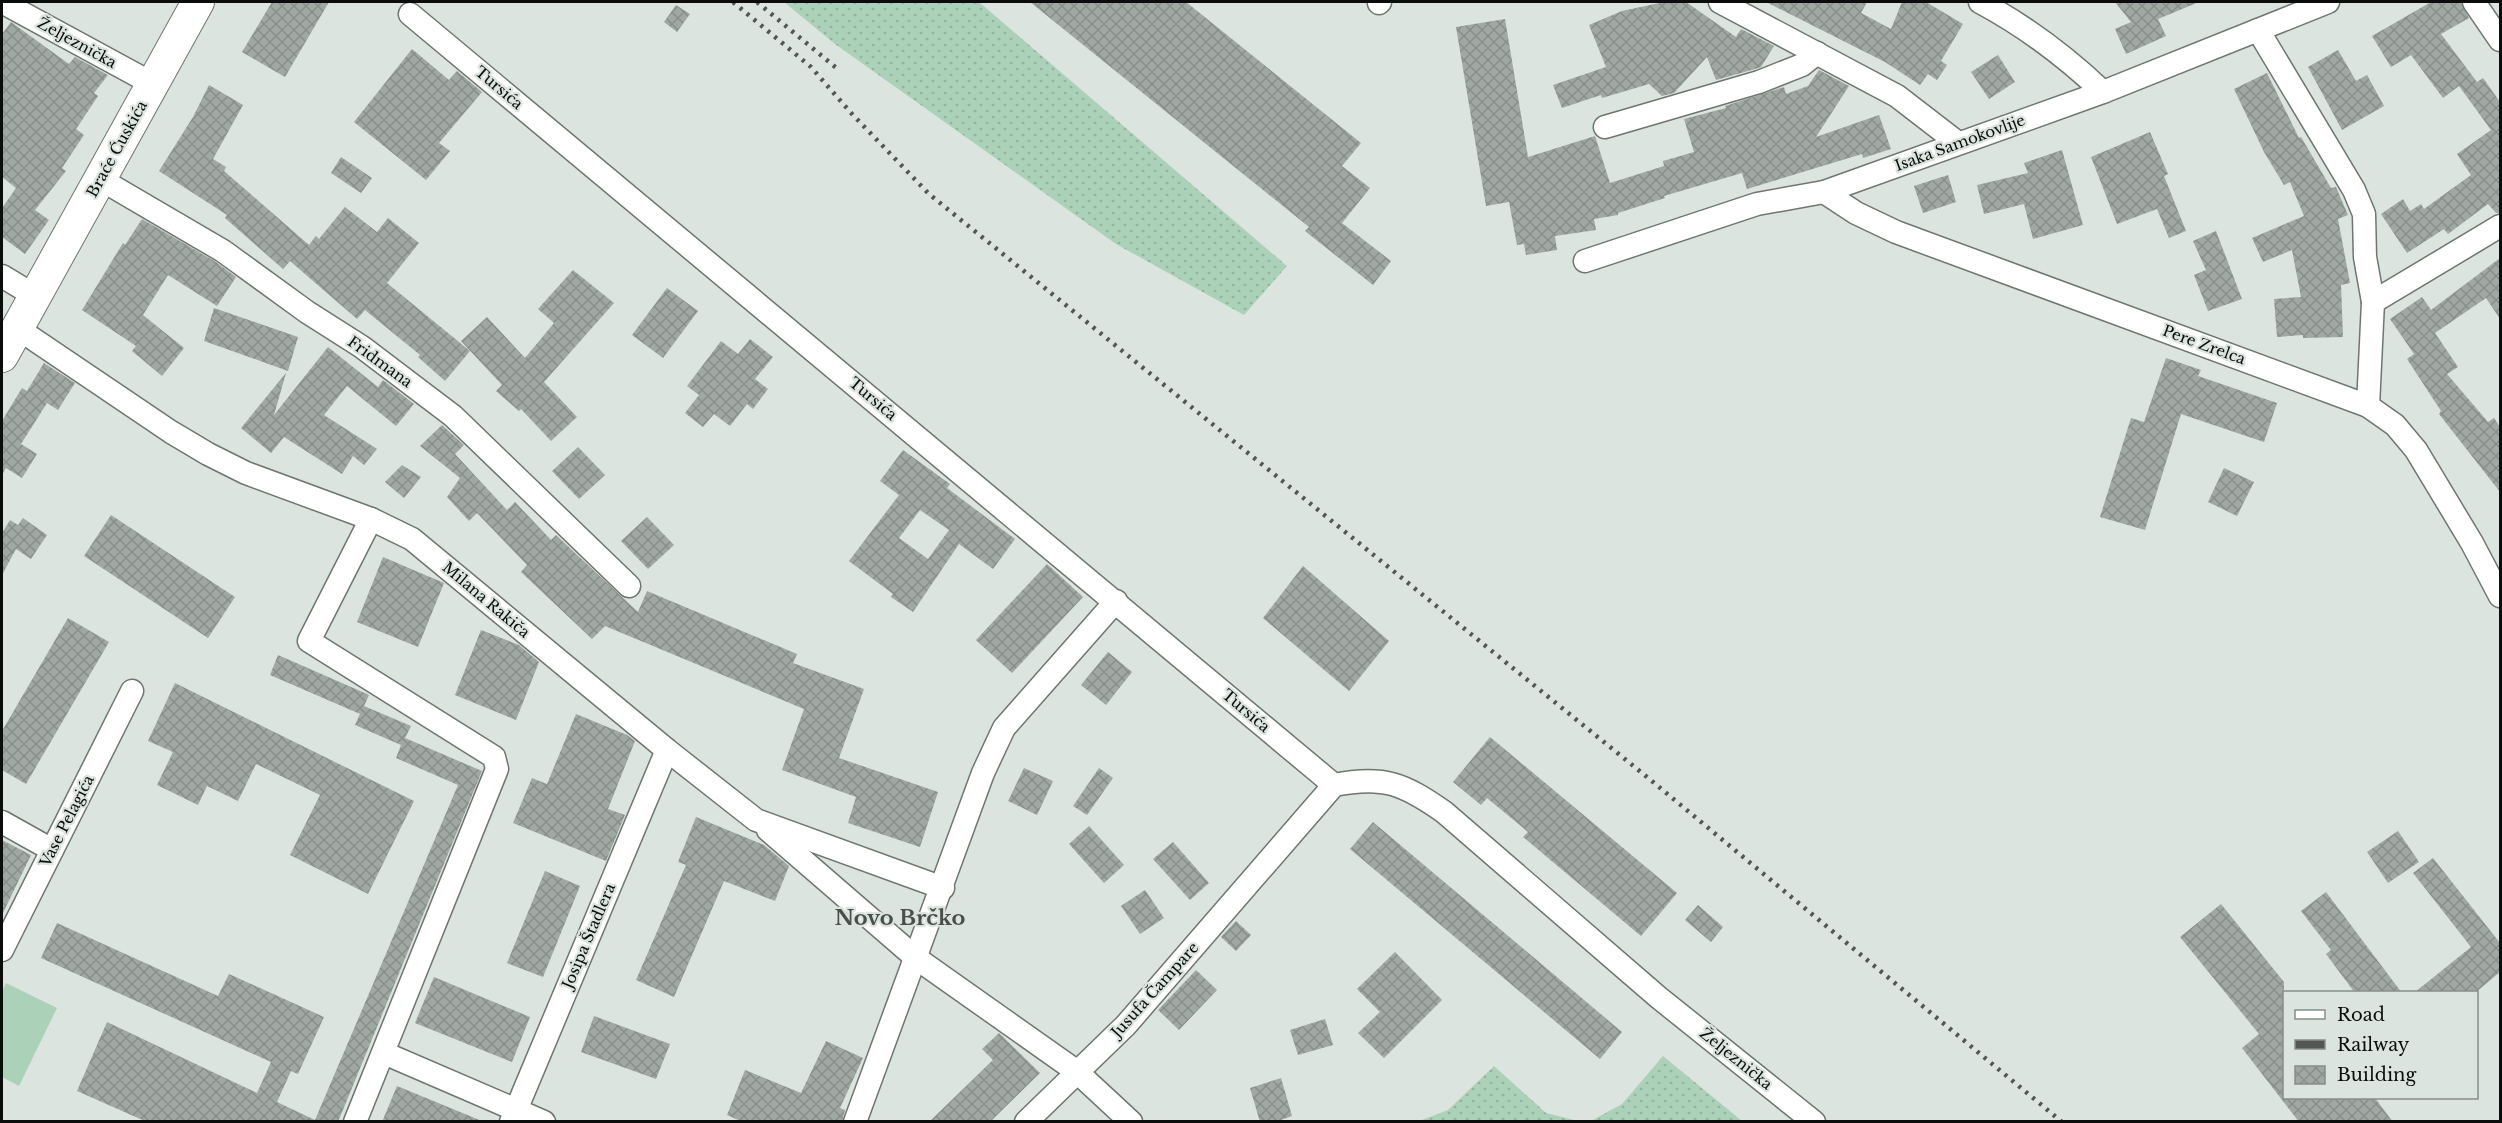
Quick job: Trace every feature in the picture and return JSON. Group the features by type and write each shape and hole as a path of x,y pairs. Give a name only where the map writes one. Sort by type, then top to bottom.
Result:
{"main road":[{"name":"Braće Ćuskića","path":"2,356 198,2"}],"street":[{"name":"Željeznička","path":"2,2 153,84"},
{"path":"1720,2 1897,96 1958,143"},
{"path":"1980,2 2008,17 2068,59 2103,92"},
{"name":"Isaka Samokovlije","path":"1585,261 1757,204 1824,192 2103,92 2328,2"},
{"path":"2474,2 2500,40"},
{"name":"Tursića","path":"410,14 1334,785"},
{"path":"2258,30 2354,190 2364,214 2365,257 2373,302 2368,406"},
{"path":"1605,127 1759,82 1802,65 1817,53"},
{"name":"Fridmana","path":"100,179 223,251 307,312 362,347 453,416 629,586"},
{"name":"Pere Zrelca","path":"1824,192 1856,213 1896,232 2368,406 2395,425 2416,450 2472,543 2500,596"},
{"path":"2373,302 2500,226"},
{"path":"2,276 35,296"},
{"name":"Milana Rakiča","path":"17,328 171,432 208,454 246,473 371,519 412,539 667,750 756,820 943,888"},
{"path":"355,1122 497,769 494,758 309,641 371,519"},
{"path":"855,1122 943,888 983,773 1004,728 1116,601"},
{"name":"Vase Pelagića","path":"2,950 132,691"},
{"name":"Josipa Štadlera","path":"513,1116 667,750"},
{"name":"Željeznička","path":"1334,785 1352,781 1396,783 1418,794 1444,812 1658,997 1814,1122"},
{"name":"Jusufa Čampare","path":"1026,1122 1126,1024 1334,785"},
{"path":"756,820 916,958 1076,1071 1131,1122"},
{"path":"2,822 52,850"},
{"path":"384,1053 513,1116 544,1122"}],"green space":[{"path":"784,2 979,2 1287,266 1244,315 1116,244 835,44"},
{"path":"6,983 57,1008 19,1086 2,1077 2,992"},
{"path":"1663,1056 1742,1121 1591,1121 1622,1104"},
{"path":"1494,1066 1546,1113 1578,1121 1419,1121 1448,1110"}],"building":[{"path":"272,2 329,2 285,77 242,52"},
{"path":"1030,2 1186,2 1361,143 1342,166 1370,188 1342,223 1391,261 1373,285 1305,231 1309,227"},
{"path":"1664,2 1686,2 1736,37 1741,29 1774,46 1761,67 1716,80 1707,57 1674,93 1662,96 1649,84 1602,98 1601,95 1562,108 1553,85 1606,67 1589,25 1622,11"},
{"path":"1766,2 1867,2 1861,13 1891,29 1902,2 1926,2 1963,24 1941,61 1947,65 1937,80 1928,74 1920,85 1885,62"},
{"path":"2115,2 2199,2 2158,19 2166,36 2126,54 2115,29 2131,22"},
{"path":"2431,2 2461,2 2469,18 2441,34 2477,82 2483,78 2500,102 2500,213 2496,213 2488,204 2448,234 2444,229 2407,253 2381,214 2403,199 2410,211 2421,204 2424,209 2471,175 2457,154 2491,130 2459,86 2443,98 2411,55 2391,67 2372,36"},
{"path":"676,5 690,14 677,32 664,22"},
{"path":"1505,19 1528,157 1595,136 1610,183 1664,166 1663,161 1694,152 1684,119 1726,108 1725,106 1784,87 1786,94 1808,86 1819,70 1849,86 1816,137 1879,115 1891,149 1863,158 1862,154 1747,189 1742,173 1664,196 1665,198 1618,213 1618,215 1594,219 1596,230 1555,236 1557,250 1526,255 1524,244 1517,245 1509,202 1486,206 1456,27"},
{"path":"11,22 69,64 75,57 108,75 94,93 98,96 76,129 84,135 62,168 66,171 35,210 49,220 25,254 2,237 2,208 16,188 2,177 2,34"},
{"path":"412,49 449,80 457,71 482,92 439,143 450,151 426,180 354,122"},
{"path":"2338,50 2356,81 2367,75 2384,106 2342,130 2308,67"},
{"path":"1998,55 2015,82 1989,99 1971,72"},
{"path":"2267,73 2299,138 2301,137 2331,188 2336,187 2348,215 2338,219 2350,283 2341,285 2343,337 2303,338 2303,335 2277,337 2274,299 2301,297 2292,250 2263,262 2252,238 2304,216 2290,182 2284,185 2264,152 2234,89"},
{"path":"209,85 243,105 213,159 226,167 224,171 309,245 316,236 319,239 345,207 377,232 388,218 419,243 387,283 470,351 445,381 418,357 420,355 365,310 357,319 290,261 283,269 225,218 227,215 159,171 193,117"},
{"path":"2150,132 2168,174 2164,176 2186,231 2169,238 2157,209 2117,224 2091,157"},
{"path":"2062,150 2083,225 2033,239 2024,204 1984,214 1977,185 2028,173 2024,163"},
{"path":"341,157 372,178 361,193 331,173"},
{"path":"1948,175 1956,202 1923,213 1914,186"},
{"path":"142,219 216,262 236,277 217,306 168,275 143,315 184,348 162,376 132,351 136,346 82,310 123,243 125,245"},
{"path":"2216,231 2242,299 2208,311 2194,275 2206,270 2193,241"},
{"path":"2500,258 2500,319 2486,298 2435,333 2458,367 2447,374 2488,422 2494,418 2500,427 2500,492 2439,414 2441,411 2407,359 2414,354 2390,319 2422,297 2431,310"},
{"path":"573,270 614,303 544,382 577,417 551,441 521,409 519,411 496,391 502,385 461,341 487,317 525,358 554,323 538,309"},
{"path":"667,288 698,311 663,358 632,335"},
{"path":"214,308 298,337 288,371 204,341"},
{"path":"750,339 773,357 755,379 768,389 753,409 747,404 730,426 714,414 703,427 685,413 699,395 687,386 721,341 738,354"},
{"path":"328,347 378,387 383,380 414,404 396,426 347,386 324,415 377,449 364,465 353,456 342,474 284,437 271,453 241,428 286,373 274,415"},
{"path":"2166,358 2201,370 2198,376 2277,403 2264,442 2181,414 2145,530 2100,517 2131,418 2144,422"},
{"path":"44,363 75,383 58,410 47,403 21,444 37,454 22,478 6,468 2,475 2,421 22,388 27,391"},
{"path":"442,425 464,445 455,454 507,510 515,502 551,540 556,535 638,612 647,591 797,654 793,663 864,689 839,758 938,792 920,847 848,823 856,797 782,770 804,709 605,626 592,639 521,572 527,565 477,513 469,521 447,497 460,478 420,446"},
{"path":"578,447 605,475 579,499 552,471"},
{"path":"903,450 950,484 947,488 1015,539 993,569 959,544 913,612 891,597 893,594 849,561 899,495 880,481","holes":["920,510 949,530 928,559 899,538"]},
{"path":"402,465 421,477 404,498 385,482"},
{"path":"2224,468 2254,482 2237,516 2208,502"},
{"path":"111,515 235,597 208,638 84,556"},
{"path":"647,517 674,545 648,569 621,541"},
{"path":"23,518 47,535 31,559 16,549 2,575 2,533 10,520 18,525"},
{"path":"383,557 444,583 418,647 357,622"},
{"path":"1047,564 1083,597 1012,673 976,640"},
{"path":"1303,566 1389,641 1349,691 1263,618"},
{"path":"68,618 109,642 26,784 2,770 2,731"},
{"path":"481,630 519,645 539,662 516,720 455,695"},
{"path":"1108,652 1132,672 1106,705 1081,685"},
{"path":"278,655 369,695 364,706 411,726 405,738 482,771 338,1122 147,1122 77,1091 107,1022 257,1093 271,1062 41,958 57,923 218,996 229,974 324,1017 298,1074 291,1071 277,1102 315,1120 458,785 396,758 401,745 355,725 360,714 270,675"},
{"path":"175,683 414,801 368,894 290,855 320,795 256,764 238,801 207,786 198,805 157,785 173,752 148,741"},
{"path":"576,714 627,735 635,741 608,809 625,815 606,861 513,823 532,778 547,784"},
{"path":"1490,737 1677,893 1641,936 1523,837 1528,832 1487,798 1481,805 1453,782"},
{"path":"1024,768 1053,781 1037,815 1008,801"},
{"path":"1099,768 1113,778 1087,815 1073,806"},
{"path":"696,817 764,845 789,866 775,901 724,881 674,997 636,980 686,865 678,862"},
{"path":"1373,822 1622,1032 1600,1059 1350,849"},
{"path":"1089,826 1124,865 1104,883 1069,844"},
{"path":"2398,831 2419,862 2388,883 2367,852"},
{"path":"2,840 31,855 2,915"},
{"path":"1173,842 1209,883 1190,900 1153,859"},
{"path":"2433,858 2500,943 2500,972 2477,991 2416,991 2471,947 2413,873"},
{"path":"545,871 580,886 543,977 507,963"},
{"path":"1145,890 1164,918 1140,934 1121,906"},
{"path":"2326,892 2400,991 2354,991 2326,954 2331,950 2301,911"},
{"path":"2221,904 2284,982 2283,1099 2376,1099 2393,1122 2299,1122 2242,1048 2259,1034 2180,937"},
{"path":"1698,905 1723,927 1711,942 1685,920"},
{"path":"1236,921 1251,935 1236,951 1221,937"},
{"path":"1395,952 1442,1000 1384,1058 1358,1033 1380,1012 1357,989"},
{"path":"1196,970 1217,990 1179,1030 1158,1010"},
{"path":"434,977 530,1017 512,1062 415,1023"},
{"path":"594,1016 670,1044 656,1079 581,1052"},
{"path":"1325,1019 1333,1045 1298,1055 1290,1030"},
{"path":"999,1033 1040,1073 990,1122 929,1122 993,1060 982,1049"},
{"path":"826,1041 863,1058 840,1108 845,1110 842,1122 743,1122 727,1115 745,1070 801,1093"},
{"path":"1281,1078 1292,1116 1275,1122 1260,1122 1250,1088"},
{"path":"397,1086 482,1121 482,1122 382,1122"}],"railway":[{"path":"733,2 811,67 852,114 929,194 1647,777 2062,1122"},
{"path":"757,2 840,71"}],"district":[{"name":"Novo Brčko","path":"900,918"}]}
